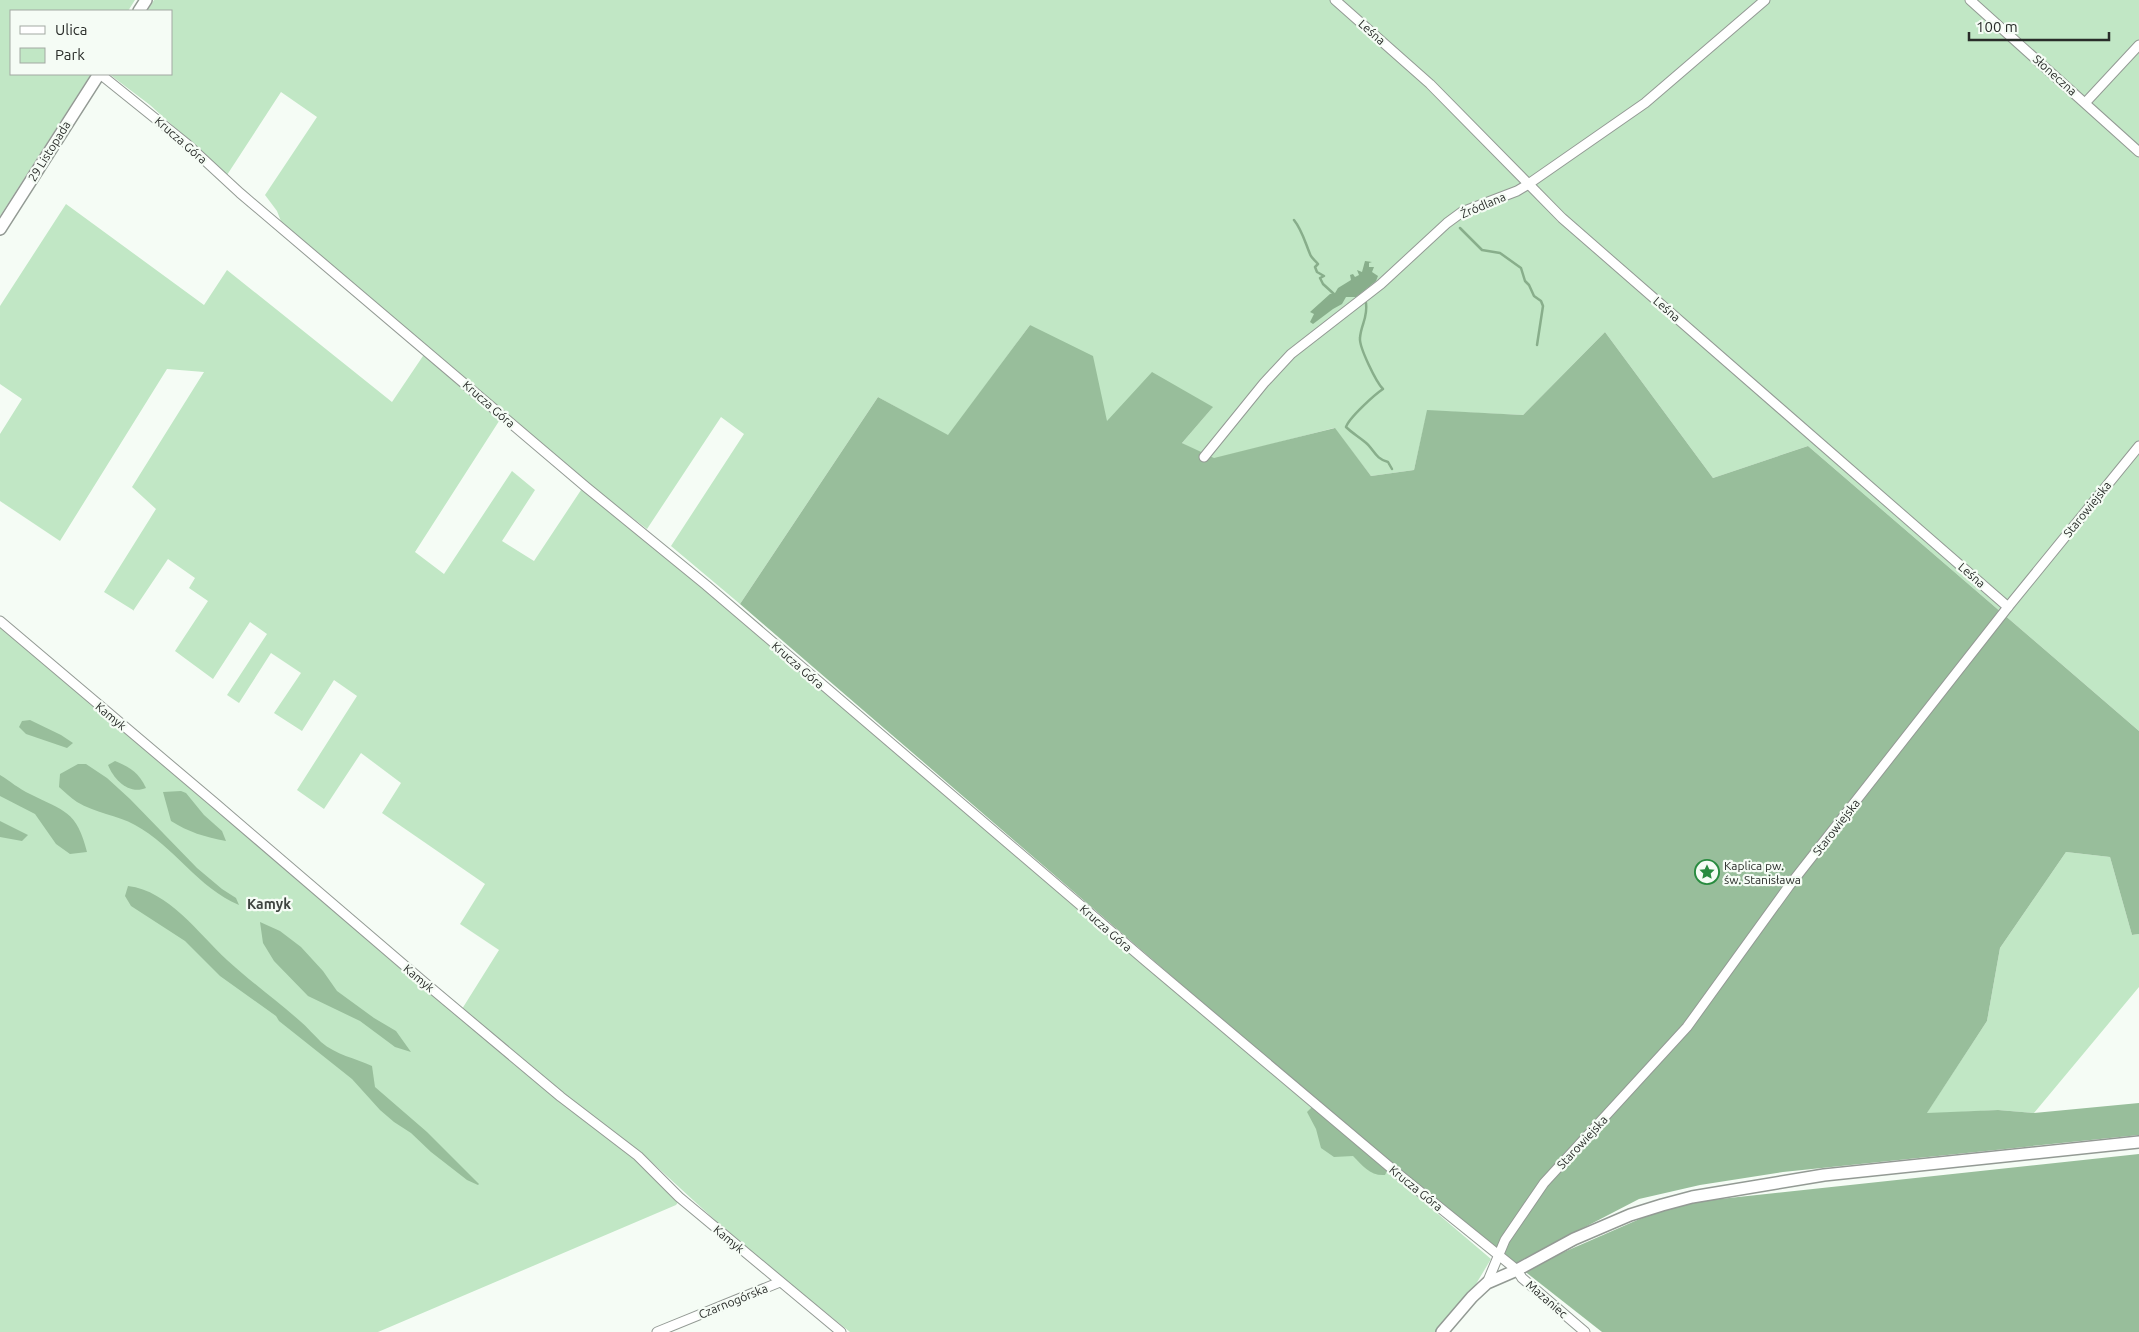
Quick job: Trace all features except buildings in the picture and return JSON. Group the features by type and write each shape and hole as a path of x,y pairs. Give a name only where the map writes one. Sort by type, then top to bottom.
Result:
{"street":[{"name":"Leśna","path":"1335,0 1430,84 1527,185 1562,218 2008,607"},
{"name":"Źródlana","path":"1204,457 1259,389 1291,354 1381,284 1447,223 1462,212 1517,191 1527,185 1645,103 1765,0"},
{"name":"Słoneczna","path":"1970,0 2086,102 2139,152"},
{"path":"2086,102 2139,45"},
{"name":"29 Listopada","path":"0,229 98,75"},
{"name":"Krucza Góra","path":"100,75 187,144 240,193 578,481 706,585 1168,980 1397,1173 1516,1270"},
{"name":"Starowiejska","path":"1487,1284 1498,1255 1523,1211 1544,1183 1687,1027 1783,894 2008,607 2139,446"},
{"name":"Kamyk","path":"0,621 215,802 411,972 561,1097 638,1156 679,1197 841,1332"},
{"path":"1516,1270 1574,1240 1630,1215 1692,1197 1824,1175 2139,1142"},
{"name":"Mazaniec","path":"1442,1332 1472,1297 1487,1284 1516,1270 1522,1278 1585,1332"},
{"name":"Czarnogórska","path":"657,1332 780,1282"}],"green space":[{"path":"0,0 135,0 129,10 10,10 10,75 90,75 0,216"},
{"path":"154,0 2139,0 2139,731 1808,446 1713,478 1605,332 1523,415 1434,411 1426,417 1414,470 1371,476 1334,428 1221,457 1216,461 1182,443 1212,408 1107,422 1030,325 948,436 878,397 740,604 671,546 744,434 721,417 647,529 588,484 282,224 277,211 265,195 317,117 281,92 227,175 150,105 111,75 172,75 172,10 148,10"},
{"path":"66,204 204,305 227,270 392,402 425,353 501,418 415,552 444,574 512,471 535,490 502,541 534,561 583,487 744,619 1145,965 1491,1259 1473,1289 1436,1332 850,1332 742,1245 644,1155 568,1098 462,1009 499,950 460,924 485,884 382,813 401,783 361,753 324,809 297,790 357,696 334,680 302,731 274,713 301,673 271,653 239,703 227,695 267,634 250,622 213,679 175,651 208,601 189,588 195,578 168,559 133,611 104,592 156,509 132,487 204,372 167,369 60,541 0,501 0,434 22,399 0,384 0,306"},
{"path":"0,627 243,831 421,986 635,1158 679,1201 676,1205 378,1332 0,1332"},
{"path":"2066,852 2110,857 2132,935 2139,934 2139,987 2034,1113 1998,1110 1926,1114 1987,1021 2000,948"}],"shaded area":[{"path":"1365,261 1372,262 1369,263 1369,267 1374,267 1372,272 1378,276 1376,281 1356,297 1346,297 1342,304 1313,324 1310,322 1314,314 1310,312 1330,294 1335,293 1338,288 1351,280 1350,275 1353,274 1355,277 1359,275 1357,270 1362,272"},
{"path":"1030,325 1093,356 1107,421 1152,372 1213,407 1182,443 1214,458 1335,428 1371,476 1414,470 1427,410 1523,415 1605,332 1713,478 1808,446 2139,731 2139,934 2132,935 2110,857 2066,852 2000,948 1987,1021 1927,1113 1998,1110 2034,1113 2139,1103 2139,1135 1783,1172 1700,1185 1639,1199 1516,1263 1479,1241 740,604 878,397 948,435"},
{"path":"30,720 73,743 67,748 26,734 19,727 22,721"},
{"path":"115,761 134,771 146,788 140,790 128,788 118,781 108,765"},
{"path":"78,764 86,764 107,778 197,868 236,898 239,905 224,898 198,878 149,834 135,825 84,806 59,787 60,774"},
{"path":"0,775 22,790 68,814 79,828 87,852 70,854 56,844 35,814 0,796"},
{"path":"181,791 186,793 204,815 222,831 226,841 197,834 171,821 163,792"},
{"path":"0,821 28,835 22,841 0,837"},
{"path":"128,886 157,896 170,904 227,960 300,1021 321,1042 339,1053 372,1066 375,1087 427,1132 479,1184 467,1180 431,1152 411,1133 394,1122 380,1110 352,1079 279,1021 276,1016 220,976 185,941 131,906 125,896"},
{"path":"260,922 280,931 301,947 323,971 337,991 374,1018 396,1031 411,1052 395,1047 360,1021 308,996 274,961 263,943"},
{"path":"1312,1107 1387,1171 1385,1175 1371,1172 1353,1156 1334,1157 1321,1148 1316,1129 1307,1112"},
{"path":"2139,1154 2139,1332 1602,1332 1523,1270 1674,1204"}],"waterway":[{"path":"1294,220 1311,255 1318,264 1315,267 1317,272 1324,276 1320,278 1323,284 1334,294"},
{"path":"1460,228 1482,250 1500,253 1521,268 1525,281 1543,306 1537,345"},
{"path":"1366,303 1366,313 1360,342 1368,364 1383,389 1368,401 1346,427 1368,445 1380,459 1388,462 1392,469"}],"place":[{"name":"Kaplica pw. św. Stanisława","path":"1707,872"}],"district":[{"name":"Kamyk","path":"269,904"}]}
